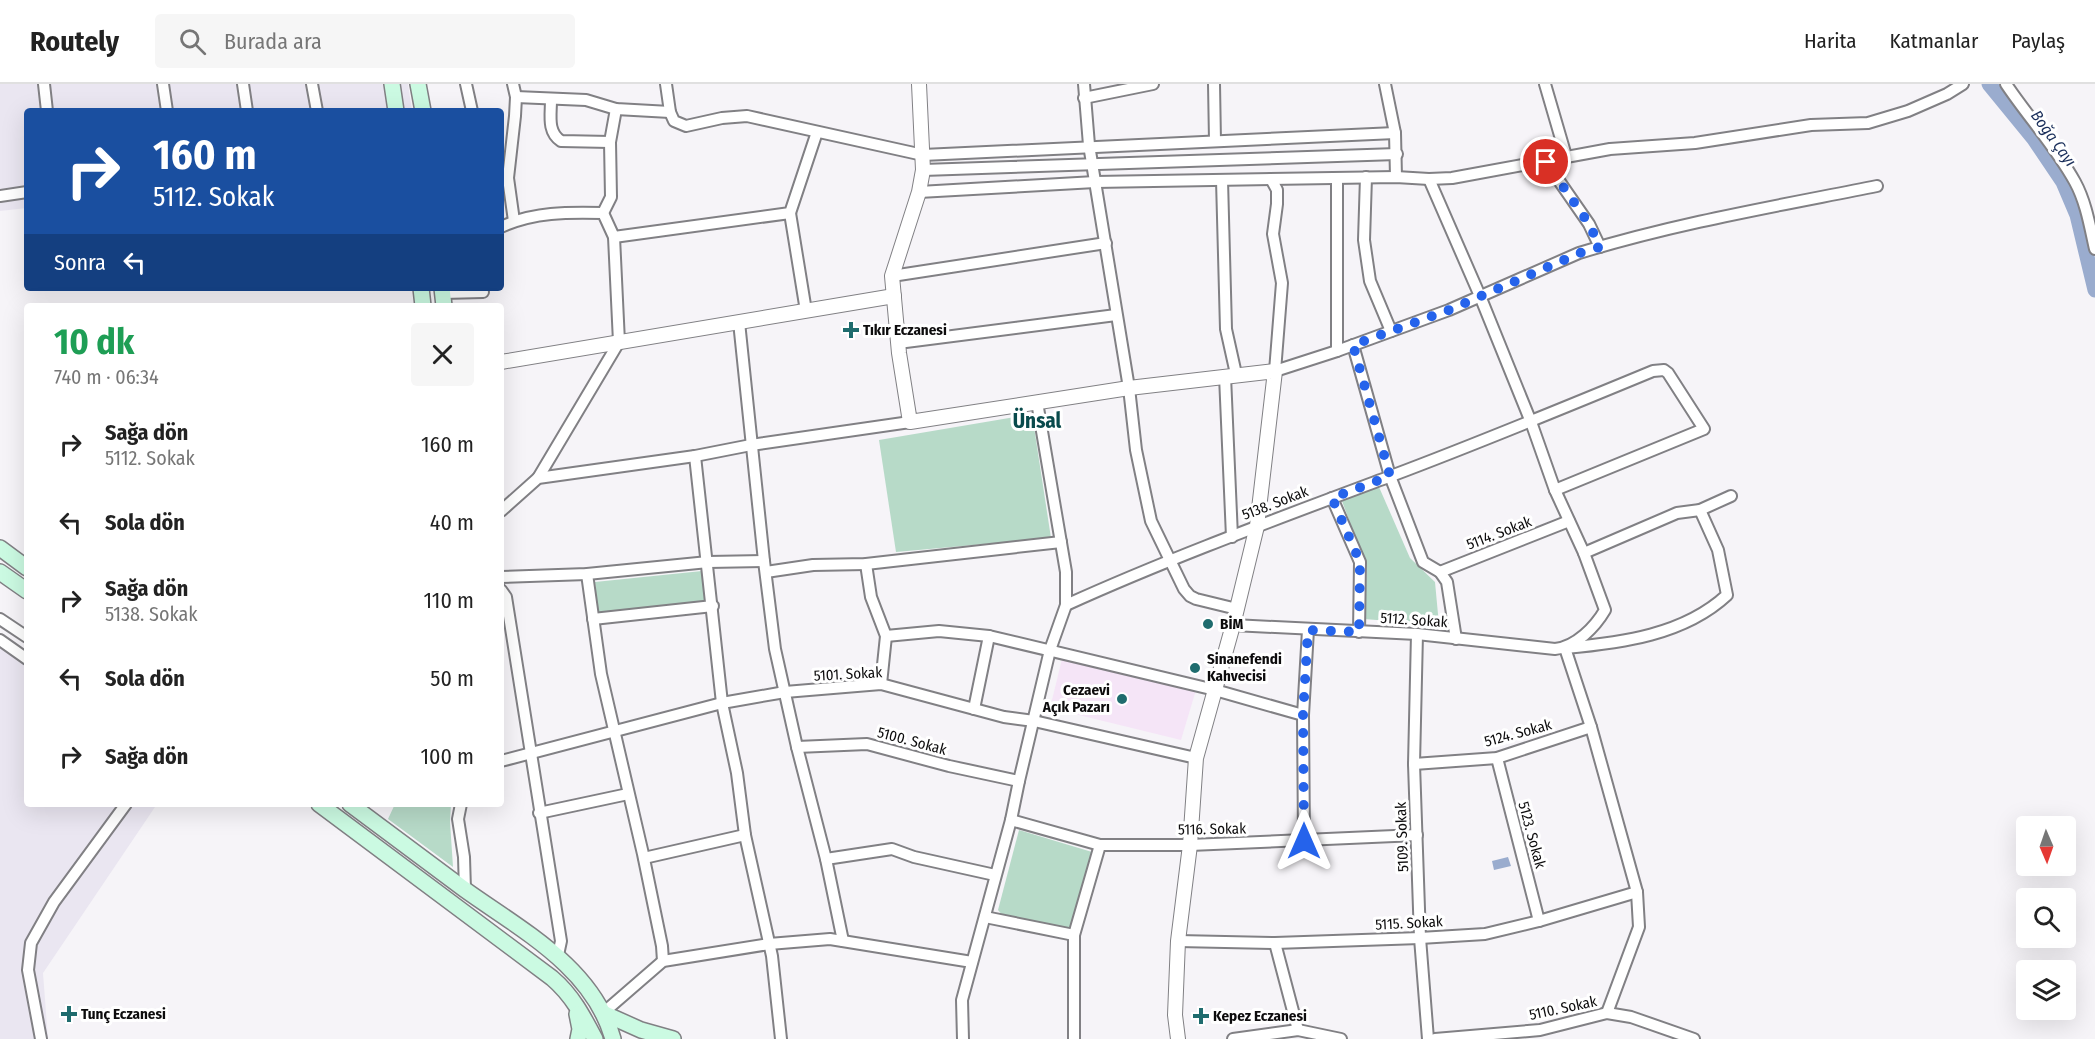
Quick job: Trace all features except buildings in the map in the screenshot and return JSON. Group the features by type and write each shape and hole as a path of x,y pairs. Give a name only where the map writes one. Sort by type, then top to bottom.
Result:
{"main road":[{"path":"392,84 396,108"},
{"path":"418,84 422,108"},
{"path":"0,548 24,566"},
{"path":"0,572 24,589"},
{"path":"323,807 552,978 574,1002 595,1039"},
{"path":"354,807 465,890 558,955 582,982 603,1013 613,1039"},
{"path":"574,1002 580,1029 578,1039"},
{"path":"603,1013 642,1030 673,1039"}],"street":[{"path":"44,84 47,108"},
{"path":"163,84 167,108"},
{"path":"243,84 247,108"},
{"path":"312,84 316,108"},
{"path":"466,84 471,108"},
{"path":"513,84 516,97 513,147 508,178 514,221"},
{"path":"666,84 670,112 674,121 686,126 722,118 747,116 923,155 1395,133"},
{"path":"910,422 898,343 892,276 919,192 923,170 919,84"},
{"path":"1084,84 1089,147 1129,388 1136,450 1151,521 1190,596 1238,609"},
{"path":"1084,98 1154,84"},
{"path":"1214,84 1215,141"},
{"path":"1385,84 1395,133 1396,177"},
{"path":"1545,84 1566,156"},
{"path":"919,192 1095,182 1366,177 1428,180 1452,178 1610,149 1695,143 1811,125 1868,123 1908,111 1947,94 1963,84"},
{"path":"2006,84 2076,184 2088,216 2095,249"},
{"path":"516,97 586,100 616,109 670,112"},
{"path":"551,99 551,128 554,137 561,141 610,142"},
{"path":"504,509 538,478 619,342 614,237 603,213 610,197 610,142 616,109"},
{"path":"806,310 790,213 817,132"},
{"path":"923,170 1397,154"},
{"path":"1546,162 1589,224 1600,247"},
{"path":"1366,177 1364,240 1370,281 1391,331"},
{"path":"1337,178 1337,351"},
{"path":"1178,1039 1175,1015 1178,941 1190,845 1196,758 1238,609 1257,526 1275,370 1282,283 1273,234 1277,190 1271,179"},
{"path":"1222,180 1226,329 1230,375 1232,537"},
{"path":"1428,180 1480,296 1532,422 1555,490 1584,553 1605,610 1596,626 1560,649 1592,728 1637,892 1639,927 1607,1013"},
{"path":"538,478 695,456 751,445 1129,388 1275,370 1391,331 1580,253 1688,223 1877,186"},
{"path":"0,196 24,192"},
{"path":"504,226 514,221 558,212 603,213"},
{"path":"614,237 790,213"},
{"path":"892,276 1106,243"},
{"path":"443,296 483,292"},
{"path":"504,361 894,296"},
{"path":"898,343 1116,315"},
{"path":"739,322 775,649 826,859 843,941"},
{"path":"1353,345 1390,476 1423,562 1440,572 1447,582 1456,639"},
{"name":"5138. Sokak","path":"1066,605 1137,573 1171,562 1257,526 1532,422 1653,371 1664,370 1672,378 1704,429 1555,490"},
{"path":"963,1039 962,1000 1011,820 1018,781 1050,650 1066,605 1066,572 1037,402"},
{"path":"695,456 722,703 745,835 769,944 781,1039"},
{"path":"1584,553 1677,513 1700,510 1731,496"},
{"path":"1332,498 1360,562 1359,632"},
{"name":"5112. Sokak","path":"1233,625 1417,634 1560,649 1643,636 1690,621 1712,609 1727,595 1718,550 1700,510"},
{"name":"5114. Sokak","path":"1440,572 1569,521"},
{"path":"504,577 587,574 708,562 765,567 866,564 1061,542"},
{"path":"866,564 871,597 886,636 881,684"},
{"path":"587,574 601,674 644,858 663,961"},
{"path":"504,594 561,941 558,955"},
{"path":"593,619 713,606"},
{"path":"0,619 24,635"},
{"path":"1304,841 1303,715 1308,630"},
{"path":"886,636 939,631 989,636 1215,690 1303,715"},
{"name":"5109. Sokak","path":"1417,634 1414,764 1420,938 1428,1039"},
{"path":"974,709 989,636"},
{"path":"0,640 24,657"},
{"name":"5101. Sokak","path":"504,760 722,703 786,692 881,684 1004,717 1034,720 1196,758"},
{"name":"5124. Sokak","path":"1414,764 1497,758 1592,728"},
{"name":"5100. Sokak","path":"797,747 867,744 948,766 1018,781"},
{"name":"5123. Sokak","path":"1497,758 1539,921"},
{"path":"539,813 628,794"},
{"path":"39,1039 28,970 31,943 54,902 124,807"},
{"path":"460,807 458,819 464,857 465,890"},
{"name":"5116. Sokak","path":"1011,820 1100,844 1190,845 1417,835"},
{"path":"644,858 745,835"},
{"path":"1074,1039 1074,935 1100,844"},
{"path":"826,859 892,849 914,857 995,875"},
{"name":"5115. Sokak","path":"1178,941 1275,943 1485,934 1539,921 1637,892"},
{"path":"985,917 1074,935"},
{"path":"603,1013 663,961 769,944 830,939 972,962"},
{"path":"1275,943 1298,1030"},
{"name":"5110. Sokak","path":"1435,1039 1540,1034 1607,1013 1631,1017 1694,1039"},
{"path":"1169,1039 1175,1015"},
{"path":"1233,1039 1298,1030 1341,1039"}],"shaded area":[{"path":"0,84 408,84 412,108 24,108 24,208 0,211"},
{"path":"0,646 24,663 24,807 155,807 43,973 48,1039 0,1039"},
{"name":"Cezaevi Açık Pazarı","path":"1062,659 1196,690 1181,740 1050,708"}],"green space":[{"path":"1032,414 1051,538 896,552 879,440"},
{"path":"1379,487 1410,558 1435,582 1439,625 1364,619 1367,569 1342,501"},
{"path":"702,571 705,605 598,616 595,582"},
{"path":"394,807 451,807 453,867 388,819"},
{"path":"1019,830 1092,852 1071,930 1003,916 998,910"}],"water":[{"path":"1508,857 1511,866 1494,870 1492,861"}],"waterway":[{"name":"Boğa Çayı","path":"1989,84 2034,139 2063,182 2077,215 2095,290"}],"place":[{"name":"Tıkır Eczanesi","path":"851,330"},
{"name":"BİM","path":"1208,624"},
{"name":"Sinanefendi Kahvecisi","path":"1195,668"},
{"name":"Cezaevi Açık Pazarı","path":"1122,699"},
{"name":"Tunç Eczanesi","path":"69,1014"},
{"name":"Kepez Eczanesi","path":"1201,1016"}],"district":[{"name":"Ünsal","path":"1037,421"}],"route":[{"path":"1304,841 1303,715 1308,630 1359,632 1360,562 1332,498 1390,476 1353,345 1449,310 1580,253 1600,247 1589,224 1546,162"}]}
